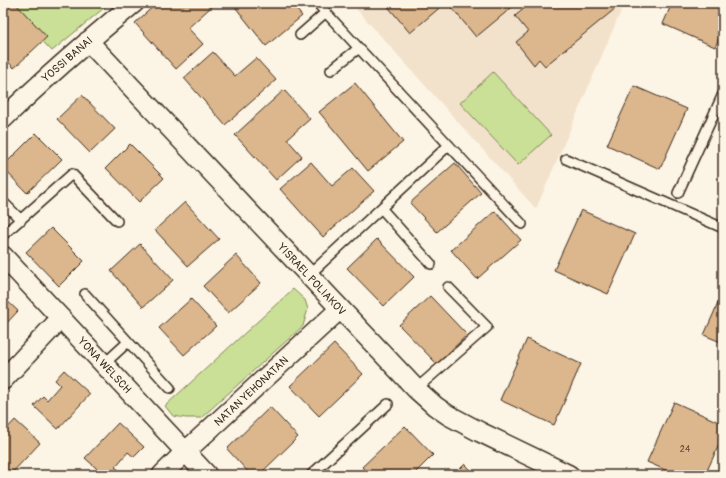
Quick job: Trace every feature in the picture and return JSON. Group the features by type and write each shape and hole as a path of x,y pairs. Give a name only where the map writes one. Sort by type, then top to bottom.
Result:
{"street":[{"name":"YOSSI BANAI","path":"3,119 88,41 134,3"},
{"name":"YISRAEL POLIAKOV","path":"88,41 416,390 448,415 569,475"},
{"name":"YONA WELSCH","path":"3,256 207,475"},
{"name":"NATAN YEHONATAN","path":"162,475 340,309"},
{"path":"3,380 61,318"}],"lane":[{"path":"317,3 522,224"},
{"path":"300,35 326,12"},
{"path":"331,70 359,48"},
{"path":"678,193 723,94"},
{"path":"309,275 449,145"},
{"path":"566,159 723,228"},
{"path":"3,235 72,174 117,221"},
{"path":"3,202 21,220"},
{"path":"381,208 431,264"},
{"path":"416,390 487,327 448,287"},
{"path":"85,294 170,388"},
{"path":"104,364 128,342"},
{"path":"311,475 388,404"}],"shaded area":[{"path":"351,3 614,3 621,11 536,209"}],"green space":[{"path":"5,3 110,3 52,51"},
{"path":"493,72 551,135 518,165 460,103"},
{"path":"293,289 305,300 308,309 303,326 201,418 173,416 165,406"}],"building":[{"path":"3,3 15,3 47,37 14,68 3,56"},
{"path":"157,3 207,3 211,7 188,28 203,44 176,69 135,23"},
{"path":"232,3 291,3 302,16 266,46"},
{"path":"385,3 445,3 410,33"},
{"path":"448,3 517,3 476,37"},
{"path":"531,3 612,3 616,8 545,66 539,59 534,65 516,42 528,32 515,16"},
{"path":"672,3 723,3 723,29 715,47 663,24"},
{"path":"213,52 235,76 256,58 276,80 225,125 184,78"},
{"path":"355,83 403,142 368,171 319,112"},
{"path":"634,86 687,109 660,169 607,145"},
{"path":"284,90 310,119 287,139 302,156 276,180 235,135"},
{"path":"82,95 115,129 90,153 57,119"},
{"path":"36,133 62,159 27,193 3,168 3,166"},
{"path":"130,144 164,178 139,202 106,168"},
{"path":"311,162 332,186 353,168 374,191 323,237 280,189"},
{"path":"455,163 481,193 437,232 410,203"},
{"path":"185,202 219,239 188,266 155,230"},
{"path":"581,210 635,234 608,294 554,270"},
{"path":"495,211 521,240 477,279 451,250"},
{"path":"51,228 84,261 59,286 26,252"},
{"path":"377,239 414,277 384,306 347,268"},
{"path":"140,244 173,280 143,307 111,271"},
{"path":"236,255 261,283 228,313 203,286"},
{"path":"723,292 723,343 704,335"},
{"path":"430,296 467,335 437,364 399,325"},
{"path":"3,297 18,311 3,327"},
{"path":"191,299 216,326 184,355 159,328"},
{"path":"527,339 581,364 554,425 500,400"},
{"path":"334,344 363,374 319,416 290,386"},
{"path":"64,370 90,394 58,429 34,406 43,396 47,400 60,385 55,380"},
{"path":"674,402 723,424 723,436 705,475 677,475 647,462"},
{"path":"270,407 298,437 259,475 251,475 227,449"},
{"path":"15,420 40,443 10,475 3,475 3,456 5,453 3,451 3,433"},
{"path":"118,423 144,447 134,457 128,452 115,467 119,470 115,475 104,475 85,458"},
{"path":"405,426 433,455 413,475 369,475 362,467"},
{"path":"465,464 476,475 454,475"}]}
